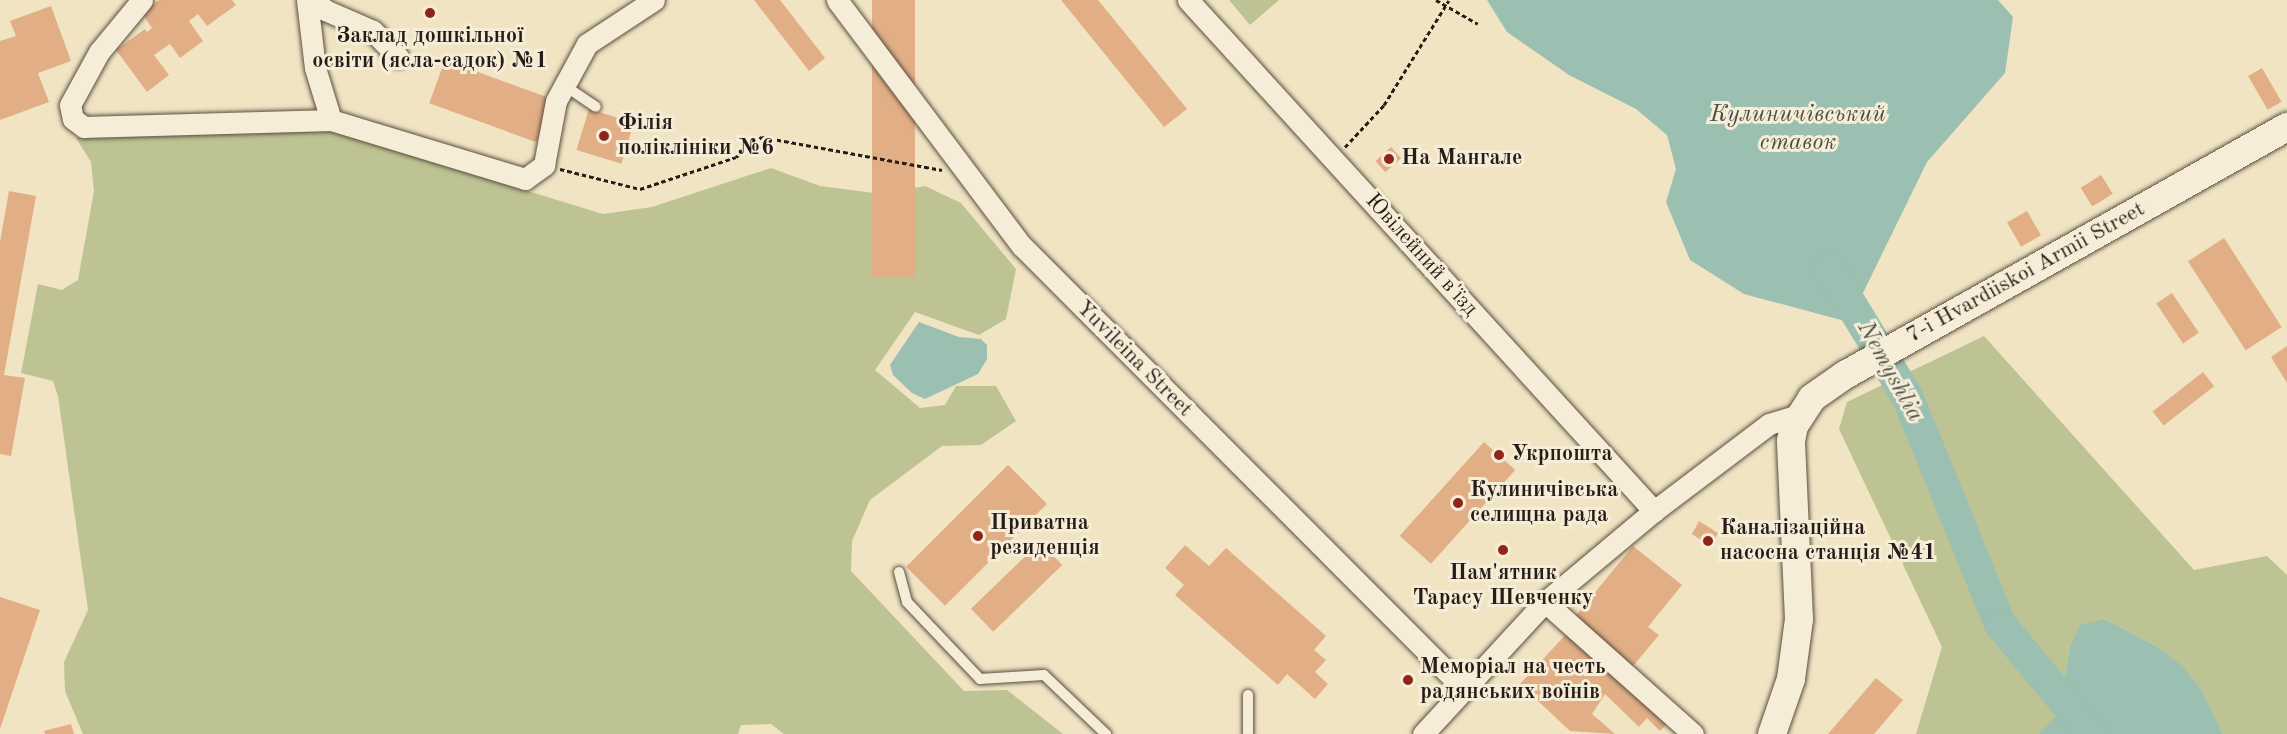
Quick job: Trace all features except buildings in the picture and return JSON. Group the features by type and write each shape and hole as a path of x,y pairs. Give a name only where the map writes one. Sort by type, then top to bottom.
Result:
{"main road":[{"name":"7-i Hvardiiskoi Armii Street","path":"1801,414 1812,398 1845,375 2287,127"},
{"path":"1772,734 1791,679 1799,619 1791,441 1801,414"}],"street":[{"path":"142,0 99,52 70,105 73,118 84,127 331,120 525,179 544,165 556,102 587,44 654,0"},
{"path":"307,0 315,68 331,120"},
{"path":"314,0 325,10 373,31 398,57"},
{"name":"Yuvileina Street","path":"837,0 1022,246 1464,689"},
{"name":"Ювілейний в'їзд","path":"1188,0 1654,511"},
{"path":"1423,734 1545,602 1654,511 1769,424 1801,414"},
{"path":"1545,602 1693,734"}],"lane":[{"path":"565,86 596,107"},
{"path":"899,572 907,602 980,679 1044,675 1106,734"},
{"path":"1248,695 1248,734"}],"path":[{"path":"1436,0 1478,24"},
{"path":"1334,160 1384,105 1449,0"},
{"path":"544,165 640,189 736,157 762,137 969,175"}],"green space":[{"path":"1229,0 1279,0 1250,25"},
{"path":"324,129 603,214 652,207 771,168 820,186 881,194 925,186 961,203 1016,269 1006,319 979,335 915,312 875,370 920,408 945,405 956,386 996,386 1016,421 981,445 942,446 870,500 852,541 851,571 964,691 1007,690 1063,734 784,734 771,724 741,725 738,734 83,734 65,691 64,662 88,610 58,396 53,381 21,373 38,284 62,290 78,280 94,191 91,162 76,138"},
{"path":"1984,336 2194,570 2267,556 2287,575 2287,734 2223,734 2203,692 2161,649 2105,619 2070,646 2064,680 2066,709 2038,734 1916,734 1942,647 1839,429 1847,402"}],"water":[{"name":"Кулиничівський ставок","path":"1487,0 1998,0 2013,17 2005,73 1927,162 1862,295 1841,320 1744,294 1690,260 1666,202 1676,169 1667,135 1636,109 1569,75 1507,32"},
{"path":"919,322 959,337 981,339 987,345 987,359 978,374 925,399 912,393 893,375 890,365"},
{"path":"2105,619 2161,649 2183,667 2203,692 2223,734 2038,734 2066,708 2064,680 2070,646 2081,625"}],"waterway":[{"name":"Nemyshlia","path":"1830,270 1907,396 2000,624 2091,734"}],"place":[{"name":"Заклад дошкільної освіти (ясла-садок) №1","path":"430,13"},
{"name":"Філія поліклініки №6","path":"604,136"},
{"name":"На Мангале","path":"1389,159"},
{"name":"Укрпошта","path":"1499,455"},
{"name":"Кулиничівська селищна рада","path":"1458,503"},
{"name":"Приватна резиденція","path":"978,536"},
{"name":"Каналізаційна насосна станція №41","path":"1708,541"},
{"name":"Пам'ятник Тарасу Шевченку","path":"1503,550"},
{"name":"Меморіал на честь радянських воїнів","path":"1408,680"}]}
